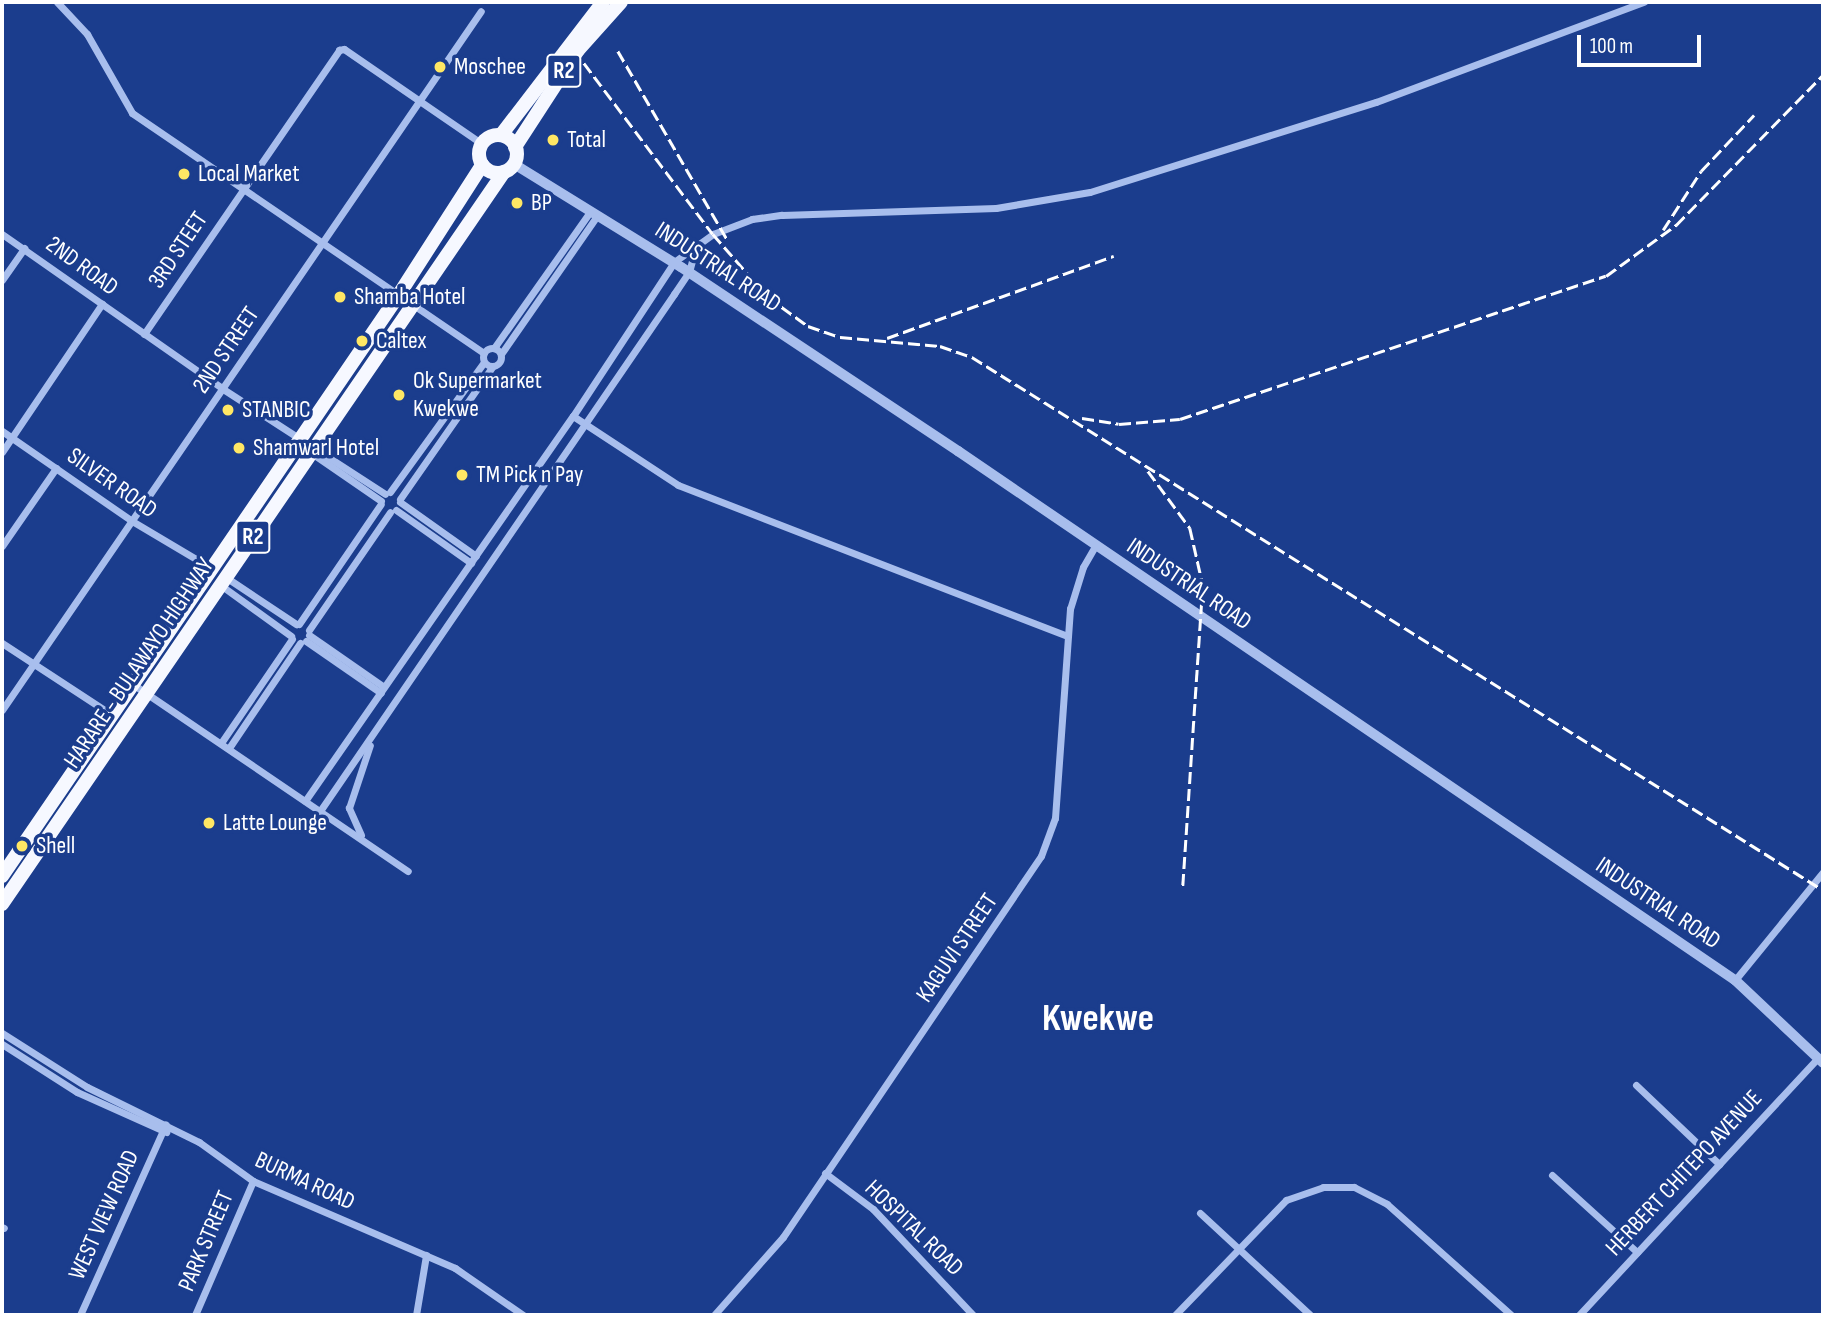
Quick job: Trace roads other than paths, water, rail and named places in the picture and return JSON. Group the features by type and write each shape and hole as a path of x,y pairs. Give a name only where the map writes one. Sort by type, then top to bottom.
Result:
{"highway":[{"name":"R2","path":"509,168 515,147 537,98 603,2"},
{"name":"R2","path":"482,144 501,135 537,98 596,26 621,2"},
{"path":"501,135 515,147"},
{"path":"482,144 482,164 492,172 509,168"},
{"name":"HARARE - BULAWAYO HIGHWAY","path":"2,876 64,813 192,627 223,581 303,443 482,164"},
{"name":"HARARE - BULAWAYO HIGHWAY","path":"2,904 52,804 179,618 207,570 411,305 466,224 509,168"},
{"path":"452,214 466,224"},
{"path":"179,618 192,627"},
{"path":"52,804 64,813"}],"street":[{"path":"57,2 88,34 132,113 484,353"},
{"path":"305,801 573,416 674,262 695,250 723,228 752,219 996,208 1090,192 1376,102 1644,2"},
{"name":"2ND STREET","path":"2,709 481,11"},
{"name":"3RD STEET","path":"144,334 338,50 344,49 420,99"},
{"path":"420,99 482,144"},
{"name":"INDUSTRIAL ROAD","path":"509,168 594,214 674,262 1735,979 1820,1060"},
{"path":"484,353 494,348 594,214"},
{"path":"225,746 306,637 492,367 500,363 501,354 594,214"},
{"name":"2ND ROAD","path":"3,234 223,389 384,498"},
{"path":"2,280 24,248"},
{"path":"320,811 689,272 695,250"},
{"path":"2,452 102,304"},
{"path":"494,348 501,354"},
{"path":"225,746 298,624 384,498 484,362 484,353"},
{"path":"484,362 492,367"},
{"path":"573,416 678,485 1067,636"},
{"name":"SILVER ROAD","path":"2,431 223,581"},
{"path":"2,546 56,468"},
{"path":"384,498 473,559"},
{"path":"384,498 397,506"},
{"path":"513,502 527,512"},
{"name":"KAGUVI STREET","path":"714,1315 766,1260 963,975 1049,839 1055,818 1067,636 1076,586 1095,546"},
{"path":"223,581 292,637 306,637"},
{"path":"223,581 298,624 306,637 382,690"},
{"path":"2,643 112,716"},
{"path":"134,685 408,871"},
{"path":"366,843 349,808 377,729"},
{"path":"1735,979 1823,872"},
{"path":"2,1033 87,1087 165,1128"},
{"path":"2,1044 77,1091 165,1128"},
{"name":"HERBERT CHITEPO AVENUE","path":"1579,1315 1718,1164 1820,1060"},
{"path":"1636,1085 1718,1164"},
{"name":"BURMA ROAD","path":"165,1128 178,1132 253,1181 426,1255 481,1284 523,1315"},
{"name":"WEST VIEW ROAD","path":"80,1315 165,1128"},
{"name":"HOSPITAL ROAD","path":"825,1173 873,1209 973,1315"},
{"path":"1552,1175 1637,1252"},
{"name":"PARK STREET","path":"195,1315 253,1181"},
{"path":"1175,1315 1299,1192 1354,1187 1387,1204 1511,1315"},
{"path":"1200,1213 1310,1315"},
{"path":"416,1315 426,1255"}],"railway":[{"path":"618,51 728,241"},
{"path":"584,63 713,234 768,297 808,326 840,337 940,346 972,357 1823,890"},
{"path":"1082,418 1119,424 1180,419 1606,276 1676,225 1823,75"},
{"path":"1663,230 1701,171 1754,115"},
{"path":"887,338 1114,256"},
{"path":"1148,471 1190,528 1203,585 1183,888"}],"place":[{"name":"Moschee","path":"440,67"},
{"name":"Total","path":"553,140"},
{"name":"Local Market","path":"184,174"},
{"name":"BP","path":"517,203"},
{"name":"Shamba Hotel","path":"340,297"},
{"name":"Caltex","path":"362,341"},
{"name":"Ok Supermarket Kwekwe","path":"399,395"},
{"name":"STANBIC","path":"228,410"},
{"name":"Shamwarl Hotel","path":"239,448"},
{"name":"TM Pick n Pay","path":"462,475"},
{"name":"Latte Lounge","path":"209,823"},
{"name":"Shell","path":"22,846"}],"district":[{"name":"Kwekwe","path":"1098,1019"}]}
